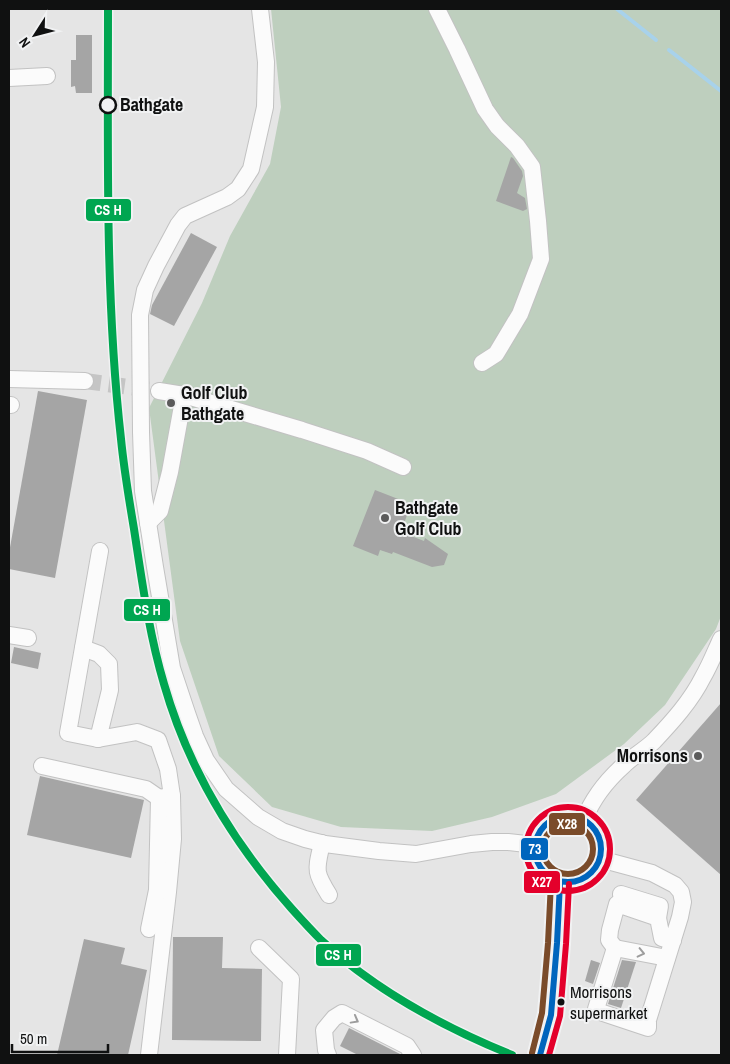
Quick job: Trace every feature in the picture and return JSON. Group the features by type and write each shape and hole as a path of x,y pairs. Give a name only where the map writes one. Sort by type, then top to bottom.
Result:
{"street":[{"path":"260,9 266,62 265,107 251,169 238,189 227,197 185,216 178,225 145,290 140,315 141,432 144,491 172,668 195,736 206,760 226,789 258,817 282,831 322,843 379,852 416,854 492,842 535,845"},
{"path":"437,9 485,110 497,126 517,146 532,167 541,259 520,314 496,354 482,362"},
{"path":"9,78 47,76"},
{"path":"9,379 86,381"},
{"path":"159,391 184,395 302,430 358,448 403,467"},
{"path":"148,523 160,511 170,472 184,395"},
{"path":"100,551 68,733 98,739 138,732 158,740 168,769 165,797 173,839 163,891 149,1055"},
{"path":"9,635 28,638"},
{"path":"584,820 590,805 607,781 670,724 702,679 715,668 721,639"},
{"path":"84,648 99,654 109,664 110,690 98,739"},
{"path":"42,766 146,789 165,797"},
{"path":"563,816 574,816 584,820 593,827 599,836 602,848 600,859 590,875 571,883 560,883 544,872 538,864 535,855 535,845 538,834 553,819 563,816"},
{"path":"322,843 317,863 317,873 329,895"},
{"path":"600,859 652,873 675,885 680,892 683,902 668,958 648,1020 648,1028 597,1011 596,1009 615,948"},
{"path":"540,1055 551,1015 560,883"},
{"path":"149,929 163,891"},
{"path":"668,958 615,948 609,940 617,904 658,918 662,938 673,940"},
{"path":"259,948 291,979 287,1055"},
{"path":"328,1055 324,1030 334,1018 342,1013 407,1046 413,1055"}],"green space":[{"path":"271,9 721,9 721,616 716,629 665,705 624,744 556,794 492,817 432,831 341,827 272,807 219,756 180,641 149,408 202,303 230,236 270,164 281,107"}],"building":[{"name":"Bathgate","path":"76,35 92,35 92,93 76,93 75,86 71,87 71,60 76,60"},
{"path":"511,157 522,171 523,176 517,193 525,198 527,209 523,211 496,201"},
{"path":"191,233 217,247 174,326 150,314 152,305"},
{"path":"38,391 87,400 55,578 9,569 9,553"},
{"name":"Bathgate Golf Club","path":"375,490 411,504 401,532 424,541 425,538 448,554 444,565 432,567 393,552 392,554 380,550 378,556 353,546"},
{"path":"14,647 41,653 38,669 11,663"},
{"name":"Morrisons","path":"721,703 721,875 636,800"},
{"path":"40,776 144,800 131,858 27,835"},
{"path":"173,937 223,937 222,968 262,969 261,1041 172,1040"},
{"path":"84,939 125,948 121,964 147,970 128,1055 57,1055"},
{"path":"591,960 600,963 593,984 585,981"},
{"path":"622,960 636,962 621,1008 608,1004"},
{"path":"349,1028 401,1055 358,1055 340,1046"}],"waterway":[{"path":"617,9 656,40"},
{"path":"669,50 721,91"}],"tunnel":[{"path":"85,381 159,391"}],"transit line":[{"path":"108,9 108,224 112,332 122,451 146,607 154,646 174,715 200,775 232,831 271,884 321,940 364,976 411,1006 436,1020 512,1055"},
{"name":"X27","path":"568,807 584,810 598,819 607,833 610,849 607,865 598,879 584,888 568,891 552,888 538,879 529,865 526,849 529,833 538,819 552,810 568,807"},
{"name":"73","path":"562,816 574,816 592,825 599,836 601,849 599,862 592,873 581,880 562,882 549,877 540,868 535,855 535,843 540,830 549,821 562,816"},
{"name":"X28","path":"568,824 577,826 588,835 593,849 591,858 582,869 568,874 559,872 548,863 543,849 545,840 554,829 568,824"},
{"name":"X28","path":"532,1053 542,1013 551,882"},
{"name":"73","path":"540,1055 551,1015 560,883"},
{"name":"X27","path":"549,1055 560,1016 569,884"}],"place":[{"name":"Bathgate","path":"108,105"},
{"name":"Golf Club Bathgate","path":"171,403"},
{"name":"Bathgate Golf Club","path":"385,518"},
{"name":"Morrisons","path":"698,756"},
{"name":"Morrisons supermarket","path":"561,1002"}]}
